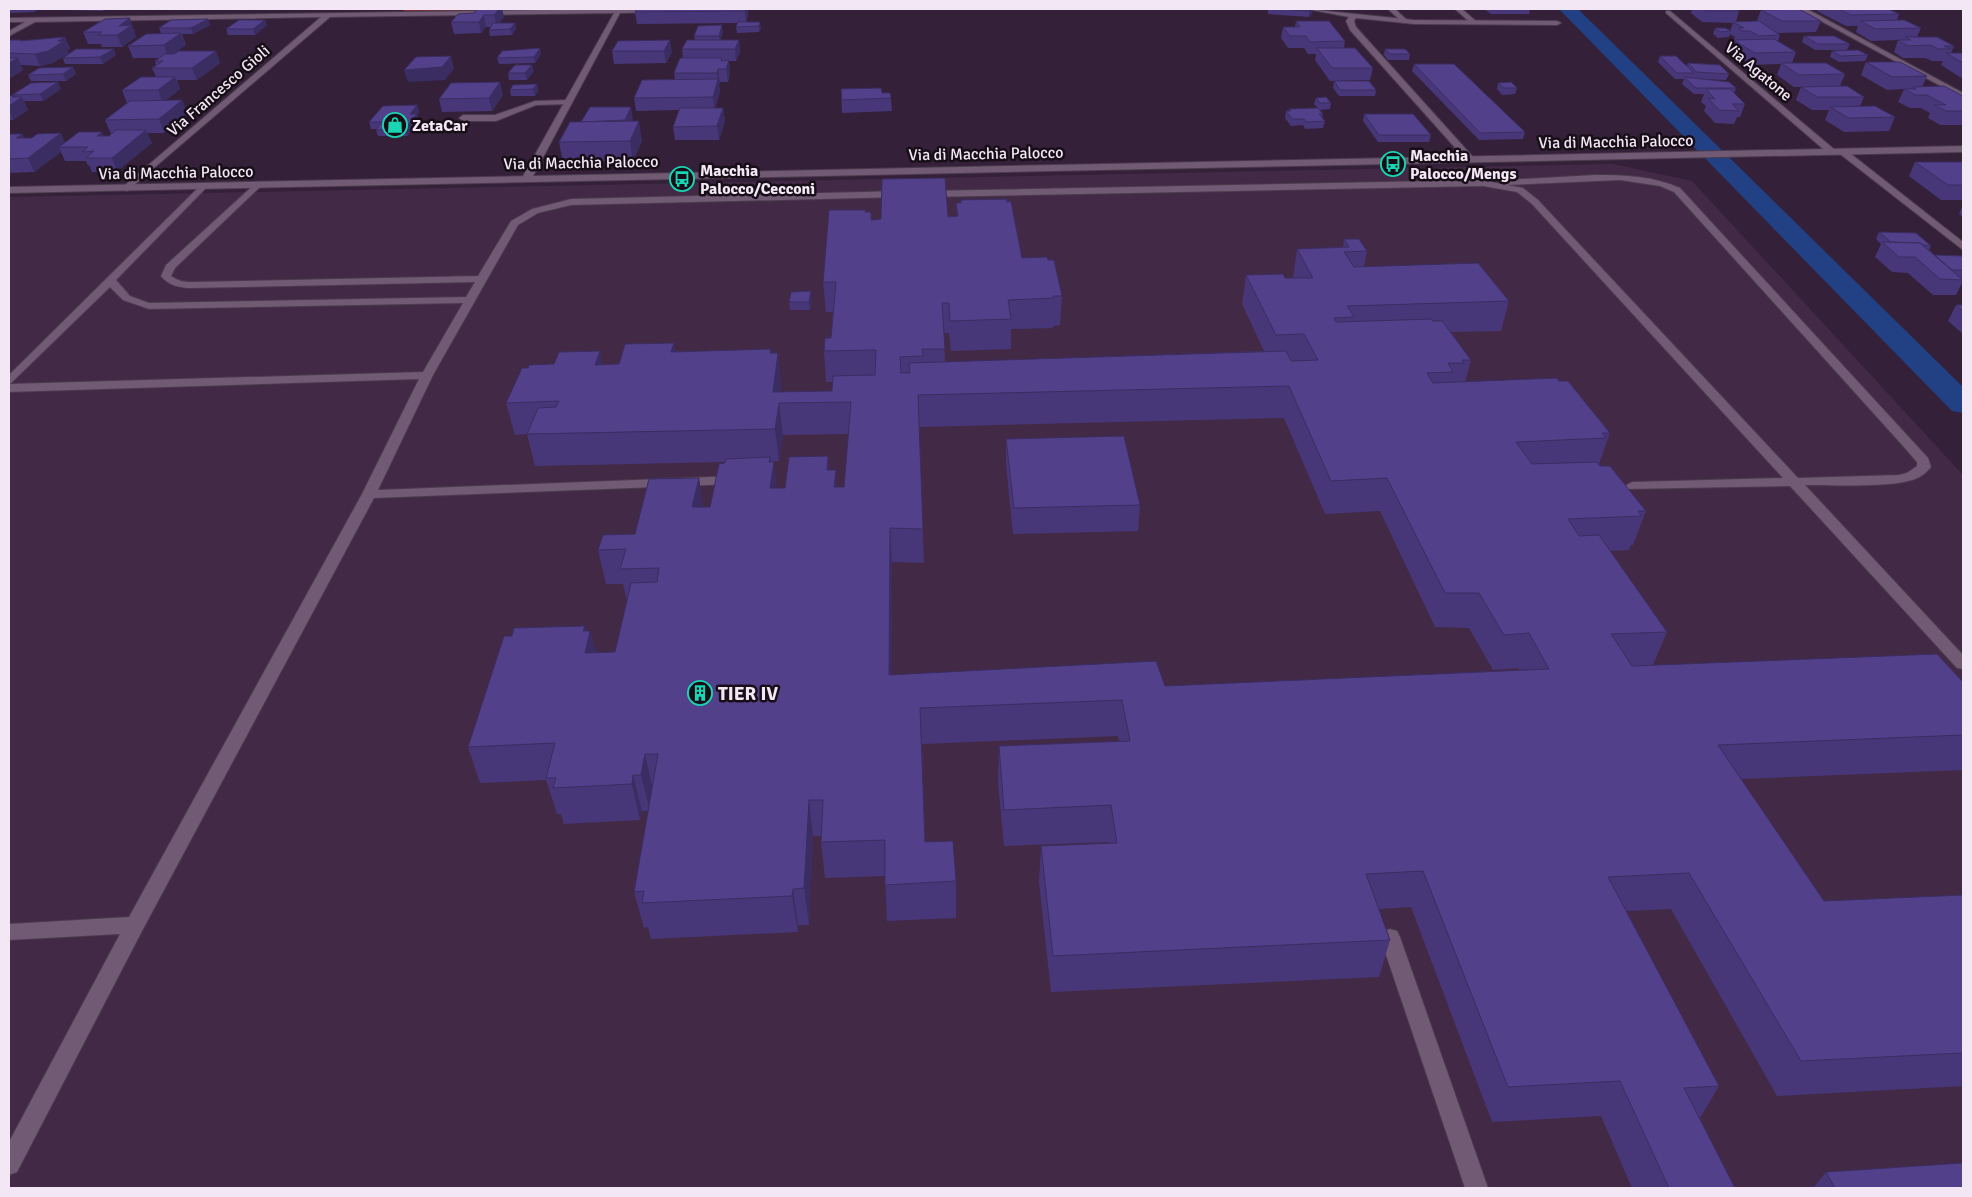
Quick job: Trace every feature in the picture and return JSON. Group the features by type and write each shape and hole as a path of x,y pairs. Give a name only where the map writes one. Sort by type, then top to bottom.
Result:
{"street":[{"path":"184,17 195,9"},
{"path":"389,14 395,9"},
{"path":"527,178 619,9"},
{"path":"9,20 668,9"},
{"path":"1310,9 1404,22 1474,24 1557,23"},
{"path":"1391,9 1404,22"},
{"path":"1458,9 1474,24"},
{"path":"1802,9 1963,96"},
{"name":"Via Agatone","path":"1668,12 1832,152"},
{"name":"Via Francesco Gioli","path":"127,188 328,16"},
{"path":"1354,16 1350,21 1353,28 1470,159"},
{"path":"9,34 34,19"},
{"path":"463,118 496,118 535,102 568,102"},
{"name":"Via di Macchia Palocco","path":"9,190 1963,149"},
{"path":"1843,152 1963,247"},
{"path":"9,1164 135,924 369,494 427,375 468,300 514,223 535,211 571,202 1483,183 1628,178 1654,181 1673,187 1682,193 1909,444 1923,461 1924,467 1912,476 1898,479 1632,486"},
{"path":"1483,183 1514,187 1528,195 1963,664"},
{"path":"256,185 170,267 166,276 169,280 180,284 202,285 481,278"},
{"path":"9,381 203,186"},
{"path":"111,280 118,292 126,300 149,306 468,300"},
{"path":"9,388 427,375"},
{"path":"369,494 746,479"},
{"path":"9,932 135,924"},
{"path":"1390,937 1477,1188"}],"shaded area":[{"path":"405,9 598,9 402,12"},
{"path":"1613,164 1692,181 1963,475 1963,1188 9,1188 9,197"}],"building":[{"path":"477,9 499,9 494,15 484,15 479,22 451,22 458,14 474,13"},
{"path":"637,9 745,9 745,11 635,12"},
{"path":"1282,9 1311,9 1309,11"},
{"path":"1703,9 1736,9 1739,11 1705,11"},
{"path":"1799,9 1821,21 1782,21 1761,10"},
{"path":"1839,9 1888,9 1899,14 1851,15"},
{"path":"130,18 119,26 132,25 117,35 97,35 102,32 83,32 105,19"},
{"path":"208,19 191,28 159,28 171,20"},
{"path":"239,20 265,20 253,29 226,29"},
{"path":"1904,20 1921,28 1876,29 1860,21"},
{"path":"1296,21 1329,21 1345,41 1310,42 1306,36 1290,36 1283,27 1300,27"},
{"path":"1759,21 1780,35 1759,36 1750,31 1742,31 1738,28 1744,28 1733,22"},
{"path":"738,22 760,22 759,26 736,27"},
{"path":"493,23 515,23 510,29 489,30"},
{"path":"722,25 719,36 694,36 698,26"},
{"path":"1715,28 1725,28 1731,31 1720,32"},
{"path":"181,33 164,45 128,46 146,34"},
{"path":"1804,36 1834,36 1850,44 1818,44"},
{"path":"65,37 58,41 64,41 48,51 35,54 9,53 9,40 20,41"},
{"path":"1905,37 1937,37 1954,46 1944,46 1951,49 1938,49 1931,45 1908,46 1898,40 1911,40"},
{"path":"1774,39 1796,52 1755,53 1733,40"},
{"path":"670,40 664,51 612,51 618,41"},
{"path":"687,40 739,40 735,49 682,49"},
{"path":"540,48 534,57 497,58 502,51"},
{"path":"1317,48 1355,48 1373,68 1332,68"},
{"path":"76,49 114,49 100,57 63,58"},
{"path":"1385,49 1405,49 1410,54 1390,54"},
{"path":"1858,50 1868,55 1841,56 1832,51"},
{"path":"179,51 216,51 192,68 152,68 163,61 155,61 165,54 174,54"},
{"path":"1946,53 1963,53 1963,63"},
{"path":"451,56 442,67 404,70 416,57"},
{"path":"1660,56 1676,56 1694,73 1677,73"},
{"path":"9,58 18,58 9,63"},
{"path":"680,58 722,58 721,61 729,60 726,69 718,69 717,73 674,73"},
{"path":"1866,62 1900,62 1927,76 1892,77"},
{"path":"1688,63 1720,65 1729,74 1696,72"},
{"path":"1781,63 1826,63 1845,74 1799,75"},
{"path":"1414,64 1454,64 1525,132 1480,133"},
{"path":"515,65 532,65 525,73 508,73"},
{"path":"73,67 63,74 28,75 39,68"},
{"path":"141,77 175,77 158,90 122,90"},
{"path":"1684,77 1729,82 1736,88 1696,88"},
{"path":"718,79 713,97 634,98 642,80"},
{"path":"1334,81 1369,81 1376,90 1340,90"},
{"path":"58,82 40,94 12,95 31,83"},
{"path":"500,82 489,98 439,99 451,83"},
{"path":"1511,82 1517,88 1504,88 1498,83"},
{"path":"537,84 533,89 510,90 513,85"},
{"path":"1847,86 1864,97 1817,97 1801,87"},
{"path":"1944,86 1963,96 1963,111 1946,111 1934,105 1946,105 1927,95 1915,95 1904,89 1916,89 1913,87"},
{"path":"881,88 882,93 890,93 891,98 842,100 841,89"},
{"path":"1706,89 1730,89 1745,104 1732,104 1739,111 1719,110 1708,98 1715,99"},
{"path":"14,95 12,97 22,97 9,106 9,96"},
{"path":"1326,97 1331,103 1320,103 1316,98"},
{"path":"182,100 159,119 105,120 130,101"},
{"name":"ZetaCar","path":"417,105 410,114 417,114 405,129 376,130 382,122 369,122 383,106"},
{"path":"1875,106 1895,117 1849,118 1830,107"},
{"path":"590,107 631,107 625,120 581,122"},
{"path":"680,108 723,108 717,126 673,127"},
{"path":"1318,108 1323,114 1319,114 1325,121 1306,122 1304,119 1292,119 1286,111 1291,111 1289,109"},
{"path":"1364,114 1413,114 1431,135 1379,135"},
{"path":"639,121 630,141 559,142 570,122"},
{"path":"116,130 146,130 112,158 86,158 94,151 82,152 88,147 59,147 79,132 102,132 97,136 109,136"},
{"path":"61,133 28,158 9,159 9,134 22,134 16,138 32,138 37,134"},
{"path":"1915,162 1963,162 1963,185 1948,185"},
{"name":"TIER IV","path":"945,178 948,217 958,216 956,203 961,203 961,200 1007,199 1007,202 1011,201 1022,258 1047,257 1048,260 1054,260 1062,296 1008,300 1011,319 950,321 949,303 942,303 945,349 922,349 923,356 900,357 901,373 910,373 909,363 1286,351 1291,361 1318,360 1304,334 1276,335 1246,275 1283,274 1285,278 1313,278 1297,249 1349,247 1344,239 1359,239 1367,251 1344,252 1354,267 1478,263 1509,301 1347,306 1354,317 1334,318 1336,322 1432,319 1433,321 1442,321 1471,360 1462,360 1464,363 1448,363 1453,372 1427,373 1433,383 1557,378 1559,381 1568,381 1610,433 1602,433 1606,438 1516,442 1532,464 1597,462 1600,466 1610,466 1646,511 1638,511 1642,516 1568,519 1579,536 1599,535 1667,632 1611,634 1632,666 1937,654 1963,682 1963,735 1718,745 1824,901 1963,895 1963,1053 1801,1061 1689,873 1608,877 1719,1086 1684,1088 1735,1188 1669,1188 1620,1081 1508,1087 1423,871 1366,874 1390,940 1053,956 1041,846 1117,843 1111,805 1004,810 999,746 1130,741 1122,700 920,708 925,842 953,841 956,881 885,885 885,840 821,842 823,800 809,800 804,888 793,889 792,896 642,903 644,891 634,892 658,754 645,754 641,775 633,775 632,784 553,788 556,778 546,778 555,743 468,747 504,636 512,636 514,628 585,626 583,631 590,631 585,653 615,652 631,583 657,582 659,568 620,569 626,549 598,550 603,535 635,534 649,479 699,478 692,507 710,507 719,464 725,463 726,459 770,457 769,462 774,462 770,488 785,488 789,457 828,456 827,470 836,470 834,487 844,487 851,402 779,403 775,429 527,434 538,408 556,407 559,401 506,403 522,368 528,368 529,365 554,364 559,352 600,351 595,365 619,364 625,344 674,343 671,352 771,349 770,353 778,353 773,392 832,391 833,376 875,375 876,350 824,351 825,338 831,338 836,282 823,282 829,210 866,210 865,212 871,212 871,220 881,219 882,179","holes":["1289,386 1331,481 1387,478 1445,593 1479,593 1504,635 1529,633 1549,669 1165,686 1156,661 889,675 890,528 923,529 918,395"]},
{"path":"1879,232 1916,233 1931,246 1920,243 1891,242"},
{"path":"1882,242 1920,243 1963,280 1940,279 1915,257 1899,257"},
{"path":"1935,255 1962,256 1963,270 1952,270"},
{"path":"811,291 809,302 789,302 791,292"},
{"path":"1956,305 1963,305 1963,311"},
{"path":"1124,436 1140,505 1014,508 1006,439"},
{"path":"1963,1163 1963,1188 1835,1188 1826,1172"}],"waterway":[{"path":"1568,9 1963,404"}],"place":[{"name":"ZetaCar","path":"395,125"},
{"name":"Macchia Palocco/Mengs","path":"1393,164"},
{"name":"Macchia Palocco/Cecconi","path":"682,179"},
{"name":"TIER IV","path":"700,693"}]}
